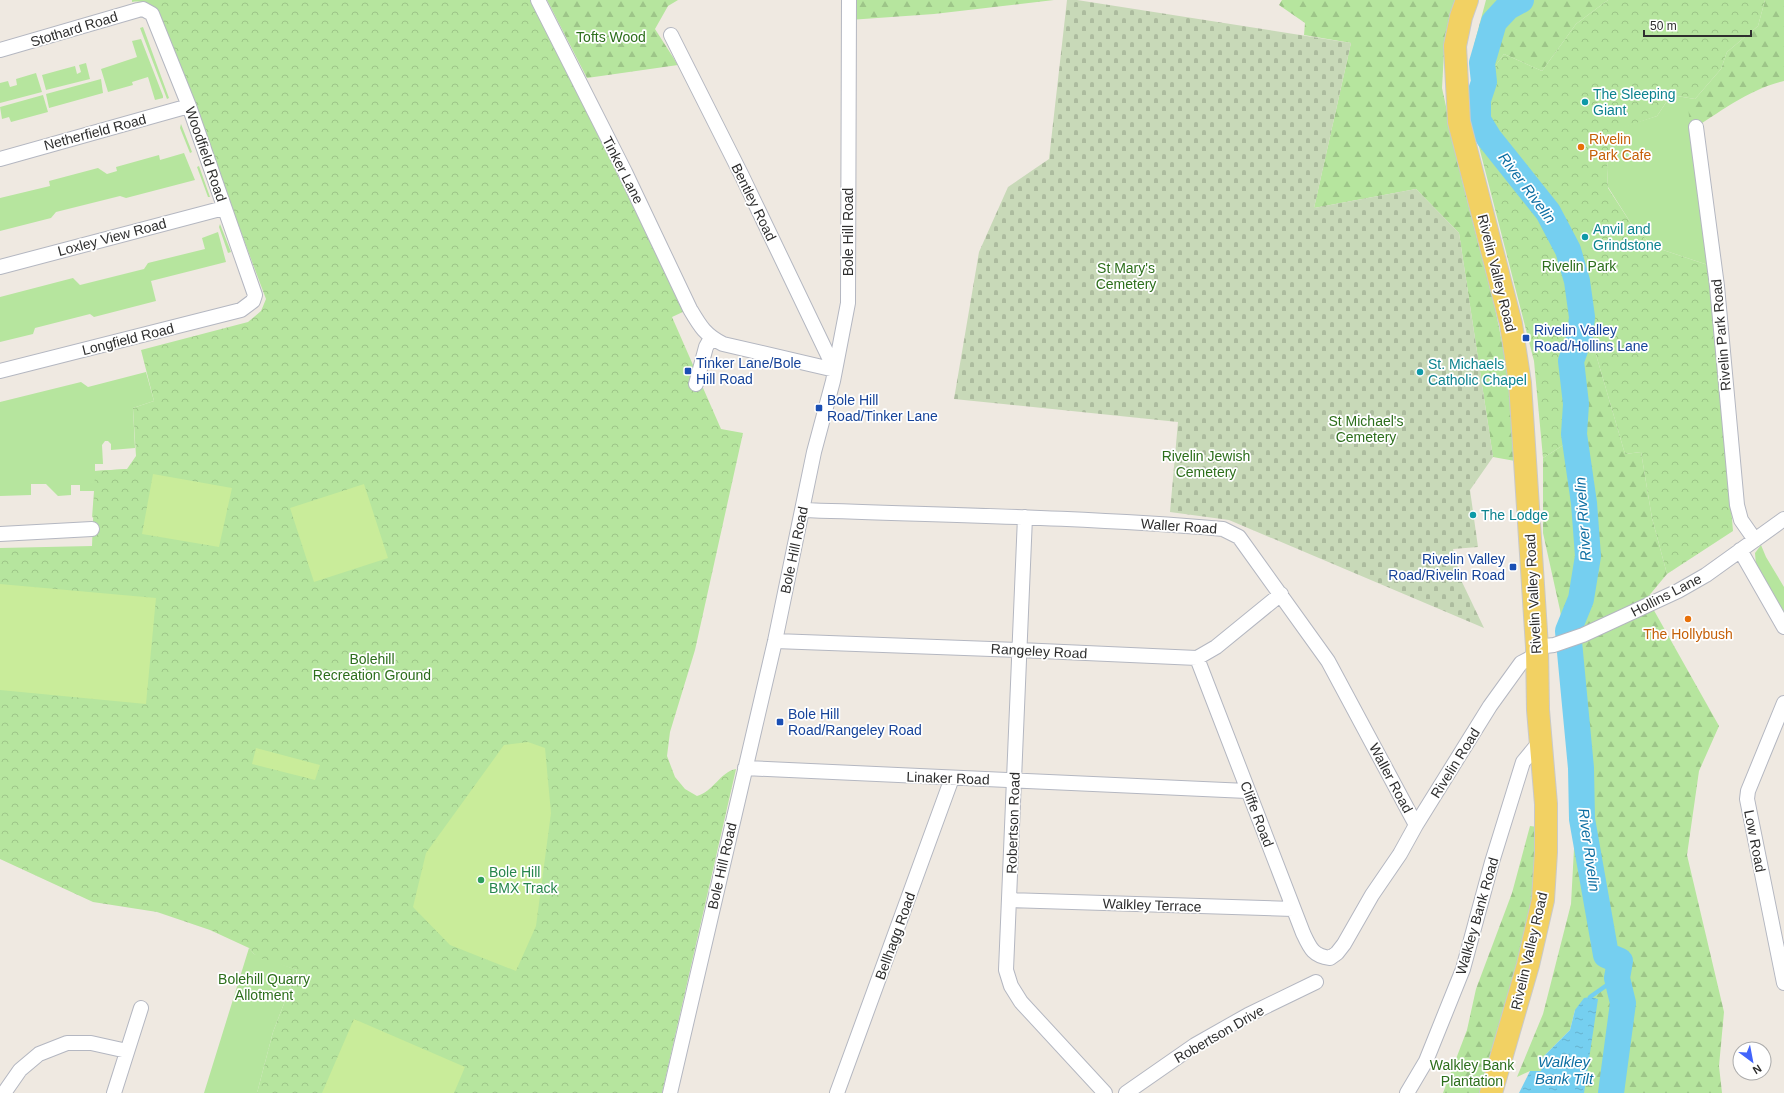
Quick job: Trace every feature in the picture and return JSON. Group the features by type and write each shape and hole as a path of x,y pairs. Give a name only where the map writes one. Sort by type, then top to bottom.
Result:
{"main road":[{"name":"Rivelin Valley Road","path":"1467,0 1461,17 1455,46 1459,122 1511,324 1520,383 1542,649 1538,710 1542,739 1546,804 1546,845 1543,900 1528,965 1490,1093"}],"street":[{"name":"Tinker Lane","path":"538,0 625,172 690,309 701,328 711,338 739,348 835,370"},
{"name":"Bole Hill Road","path":"670,1093 775,641 814,452 835,370 848,303 849,0"},
{"name":"Stothard Road","path":"0,50 138,10 148,10"},
{"name":"Woodfield Road","path":"148,10 156,21 189,106 255,295 253,301"},
{"name":"Bentley Road","path":"670,35 742,176 835,370"},
{"name":"Netherfield Road","path":"0,159 189,106"},
{"name":"Rivelin Park Road","path":"1696,127 1717,286 1737,505 1741,520 1755,540"},
{"name":"Loxley View Road","path":"0,267 224,208"},
{"name":"Longfield Road","path":"0,371 241,310 253,301"},
{"path":"696,384 706,346 711,338"},
{"name":"Waller Road","path":"802,510 1025,517 1173,524 1223,529 1238,537 1281,594 1328,661 1416,825"},
{"name":"Robertson Road","path":"1025,517 1006,970 1011,986 1021,1002 1105,1093"},
{"name":"Hollins Lane","path":"1542,649 1583,635 1678,591 1706,575 1784,519"},
{"path":"0,534 92,529"},
{"path":"1740,550 1784,628"},
{"path":"1197,658 1216,647 1281,594"},
{"name":"Rangeley Road","path":"775,641 1197,658"},
{"name":"Rivelin Road","path":"1330,958 1337,953 1344,944 1372,895 1400,854 1416,825 1490,706 1521,663 1542,649"},
{"name":"Cliffe Road","path":"1197,658 1294,909 1311,949 1320,957 1330,958"},
{"name":"Low Road","path":"1783,976 1747,799 1748,791 1784,703"},
{"name":"Walkley Bank Road","path":"1407,1093 1426,1061 1464,969 1492,862 1523,762 1542,739"},
{"name":"Linaker Road","path":"745,768 1248,791"},
{"name":"Bellhagg Road","path":"837,1093 952,778"},
{"name":"Walkley Terrace","path":"1010,900 1294,909"},
{"name":"Robertson Drive","path":"1126,1093 1195,1045 1248,1015 1316,982"},
{"path":"114,1093 141,1008"},
{"path":"4,1093 20,1070 39,1054 66,1043 91,1043 127,1051"}],"green space":[{"name":"Bolehill Recreation Ground","path":"132,0 531,0 685,311 672,317 721,429 743,433 695,650 670,732 667,756 675,777 685,789 697,796 708,791 725,774 736,769 662,1093 257,1093 273,1032 297,970 260,958 249,948 210,930 157,912 93,902 0,859 0,548 92,546 95,471 127,469 136,456 133,408 154,401 141,350 248,322 261,311 266,299 160,16 148,4 132,2"},
{"name":"Tofts Wood","path":"547,0 678,0 668,6 655,29 678,65 587,78"},
{"path":"849,0 1054,0 934,14 849,20"},
{"path":"1067,0 1077,0 1351,43 1314,208 1416,189 1459,233 1493,457 1470,490 1478,547 1453,549 1462,582 1484,628 1229,520 1170,512 1178,422 954,399 979,252 1008,187 1049,159"},
{"path":"1282,0 1457,0 1445,35 1442,88 1462,180 1495,308 1511,386 1515,461 1493,457 1459,233 1416,189 1314,208 1351,43 1304,35 1305,23 1279,5"},
{"path":"1486,0 1608,0 1576,24 1542,71 1504,54 1493,69 1471,84 1474,45"},
{"name":"Rivelin Park","path":"1608,0 1765,0 1758,26 1727,52 1721,69 1695,99 1671,95 1657,116 1613,131 1607,168 1608,188 1632,225 1654,247 1708,265 1718,348 1733,531 1667,574 1652,518 1641,452 1625,454 1590,334 1567,360 1594,484 1565,444 1543,458 1534,361 1475,131 1471,84 1493,69 1504,54 1542,71 1576,24"},
{"path":"1765,0 1784,0 1784,81 1772,84 1747,95 1690,131 1688,103 1695,99 1721,69 1727,52 1758,26"},
{"path":"143,27 169,98 167,99 140,28"},
{"path":"141,39 163,98 155,100 148,77 132,82 133,85 108,92 101,69 137,57 132,41"},
{"path":"86,63 90,79 46,90 42,75 75,66 77,74 81,72 79,65"},
{"path":"36,73 42,92 0,103 0,83 8,81 10,87 17,85 16,79"},
{"path":"101,79 103,93 49,108 46,94"},
{"path":"43,95 48,112 11,122 9,117 2,119 0,107"},
{"path":"1671,95 1695,99 1708,265 1654,247 1632,225 1608,187 1607,168 1613,130 1657,116"},
{"path":"181,124 192,152 190,153 180,128"},
{"path":"184,153 195,180 126,198 120,196 56,212 51,218 0,231 0,198 50,186 49,181 98,168 107,174 117,171 116,167 159,155 160,160"},
{"path":"199,166 210,197 208,197 197,167"},
{"path":"220,224 231,252 228,253 219,227"},
{"path":"218,232 226,262 151,281 156,301 94,317 90,314 35,328 33,334 0,342 0,297 73,278 80,285 144,269 148,263 205,249 202,238"},
{"path":"1590,334 1625,454 1641,452 1652,518 1667,574 1647,598 1719,726 1699,771 1687,855 1724,1012 1719,1066 1722,1093 1584,1093 1575,1010 1570,1030 1543,1057 1541,1071 1530,1071 1517,1077 1543,1014 1571,904 1576,812 1569,673 1560,610 1543,533 1543,458 1565,444 1594,483 1567,360"},
{"path":"146,372 154,401 133,408 135,448 111,450 111,444 108,441 105,441 102,445 103,464 95,464 95,471 127,469 92,518 94,491 80,491 80,485 71,485 71,495 58,496 46,484 31,484 31,495 0,496 0,402 81,382 88,387"},
{"path":"153,474 232,488 219,547 142,534"},
{"path":"364,484 388,558 314,582 290,508"},
{"path":"1761,545 1766,557 1784,587 1784,613 1756,566 1755,553"},
{"path":"0,584 156,598 146,704 0,690"},
{"name":"Bole Hill BMX Track","path":"528,742 545,748 551,813 536,926 516,971 450,945 413,907 426,853 504,745"},
{"path":"256,748 320,765 315,780 252,764"},
{"name":"Walkley Bank Plantation","path":"1530,826 1547,828 1539,878 1485,1093 1443,1093 1467,1030 1476,989 1512,893"},
{"name":"Bolehill Quarry Allotment","path":"249,948 254,954 297,970 273,1032 257,1093 204,1093"},
{"path":"354,1019 465,1067 454,1093 322,1093"}],"water":[{"name":"Walkley Bank Tilt","path":"1590,997 1598,999 1584,1093 1519,1093 1530,1071 1541,1071 1543,1057 1570,1030 1575,1010 1584,998"}],"waterway":[{"name":"River Rivelin","path":"1521,0 1508,7 1494,22 1482,63 1484,82 1478,100 1478,120 1489,138 1548,212 1568,250 1577,281 1582,317 1580,336 1571,361 1576,404 1574,434 1584,503 1588,556 1581,599 1568,631 1581,768 1582,819 1606,955 1620,961 1617,978 1623,1003 1611,1093"},
{"path":"1590,997 1617,978"}],"place":[{"name":"The Sleeping Giant","path":"1585,102"},
{"name":"Rivelin Park Cafe","path":"1581,147"},
{"name":"Anvil and Grindstone","path":"1585,237"},
{"name":"Rivelin Valley Road/Hollins Lane","path":"1526,338"},
{"name":"Tinker Lane/Bole Hill Road","path":"688,371"},
{"name":"St. Michaels Catholic Chapel","path":"1420,372"},
{"name":"Bole Hill Road/Tinker Lane","path":"819,408"},
{"name":"The Lodge","path":"1473,515"},
{"name":"Rivelin Valley Road/Rivelin Road","path":"1513,567"},
{"name":"The Hollybush","path":"1688,619"},
{"name":"Bole Hill Road/Rangeley Road","path":"780,722"},
{"name":"Bole Hill BMX Track","path":"481,880"}],"park label":[{"name":"St Mary's Cemetery","path":"1126,276"},
{"name":"St Michael's Cemetery","path":"1366,430"},
{"name":"Rivelin Jewish Cemetery","path":"1206,464"}]}
